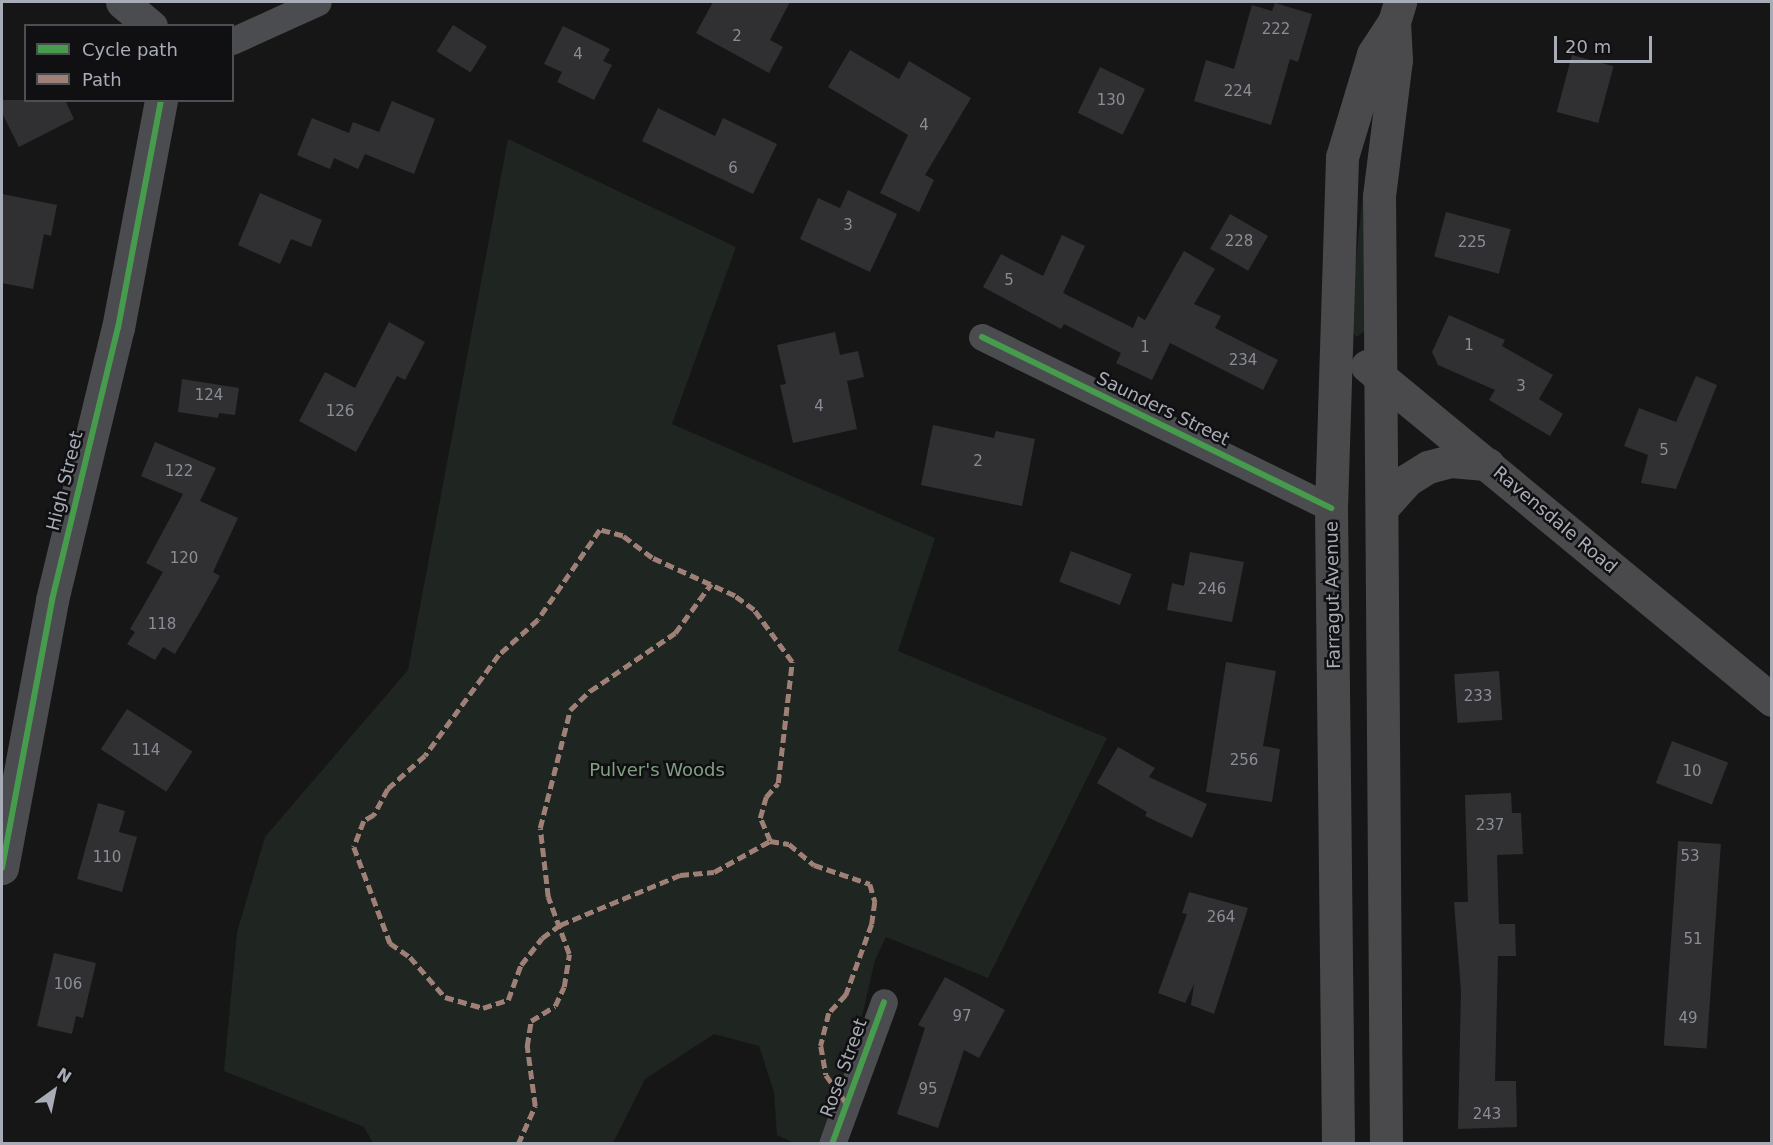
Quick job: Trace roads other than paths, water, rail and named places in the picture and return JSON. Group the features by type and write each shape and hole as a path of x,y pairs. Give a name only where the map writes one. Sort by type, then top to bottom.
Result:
{"main road":[{"name":"Farragut Avenue","path":"1338,1131 1337,836 1332,508 1342,157 1373,54 1397,12"},
{"name":"Farragut Avenue","path":"1386,1131 1387,835 1379,374 1379,196 1396,60 1397,12"},
{"name":"Ravensdale Road","path":"1335,346 1379,374 1772,699"},
{"path":"1382,508 1407,480 1428,467 1451,461 1488,464"},
{"path":"1337,836 1387,835"},
{"path":"1338,1131 1386,1131"}],"street":[{"path":"122,2 149,24"},
{"path":"234,40 318,2"},
{"name":"High Street","path":"2,868 52,600 118,328 161,102"},
{"name":"Saunders Street","path":"982,337 1332,508"},
{"name":"Rose Street","path":"832,1143 884,1002"}],"park label":[{"name":"Pulver's Woods","path":"657,770"}]}
